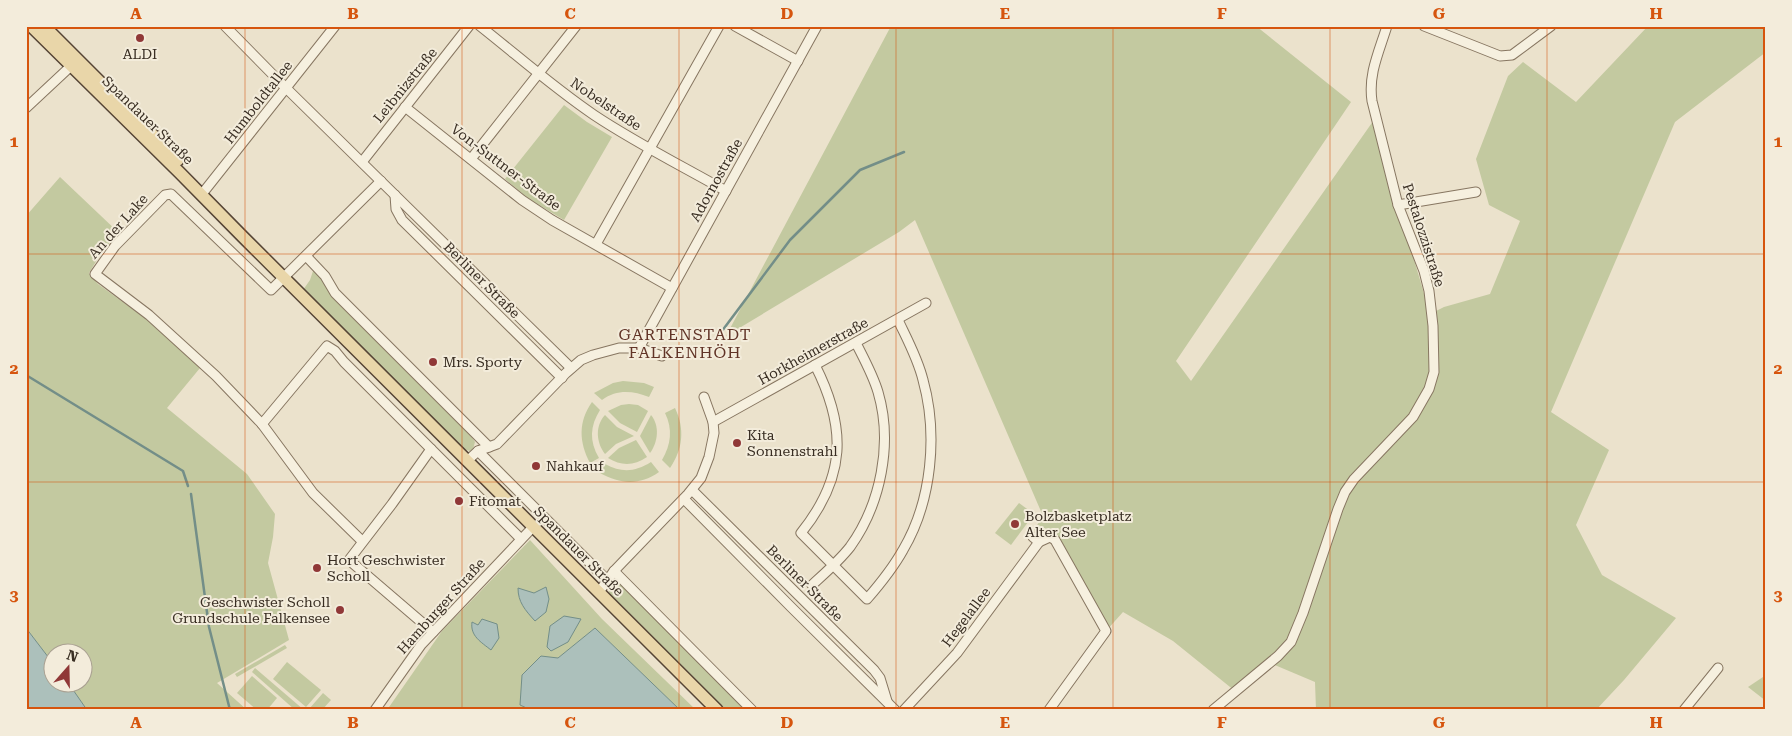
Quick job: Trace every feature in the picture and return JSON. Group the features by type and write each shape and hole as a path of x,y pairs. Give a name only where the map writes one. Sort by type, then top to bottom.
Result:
{"main road":[{"name":"Spandauer Straße","path":"31,26 204,191 229,212 243,237 717,710"},
{"name":"Spandauer Straße","path":"44,26 204,191"}],"street":[{"name":"Berliner Straße","path":"225,26 571,368"},
{"name":"Humboldtallee","path":"204,191 336,26"},
{"name":"Leibnizstraße","path":"362,162 469,26"},
{"name":"Nobelstraße","path":"480,26 594,115 726,191"},
{"path":"471,159 576,26"},
{"path":"596,244 719,26"},
{"path":"735,26 798,61"},
{"name":"Adornostraße","path":"639,348 817,26"},
{"name":"Pestalozzistraße","path":"1213,710 1282,653 1290,642 1303,614 1345,492 1354,479 1406,426 1424,401 1434,372 1429,291 1424,271 1398,205 1372,101 1370,86 1372,73 1387,26"},
{"path":"1424,26 1500,56 1512,55 1550,26"},
{"path":"26,108 72,66"},
{"name":"Von-Suttner-Straße","path":"405,107 552,220 672,288"},
{"path":"284,278 381,181"},
{"path":"1398,205 1476,192"},
{"name":"An der Lake","path":"284,278 271,290 171,194 165,195 115,246 94,274 149,315 200,360 262,424 313,493 362,541"},
{"name":"Berliner Straße","path":"395,195 396,209 402,220 562,378"},
{"path":"306,256 325,276 335,293 489,447"},
{"name":"Horkheimerstraße","path":"713,422 926,303"},
{"path":"816,365 833,406 837,427 837,456 830,484 824,498 813,518 801,533 866,599 892,568 904,549 912,532 924,494 928,471 930,444 927,396 923,378 898,320"},
{"path":"812,585 849,547 868,514 878,487 884,450 882,412 878,392 870,370 856,343"},
{"path":"262,424 327,346 335,351 521,539"},
{"path":"467,460 478,451 497,444 581,360 607,350 619,348 639,348 662,356"},
{"path":"366,384 378,372"},
{"path":"599,592 614,571 684,499 701,478 709,457 714,433 713,422 704,397"},
{"path":"431,449 392,504 348,560 433,632"},
{"name":"Spandauer Straße","path":"478,451 608,581"},
{"name":"Berliner Straße","path":"692,490 874,670 880,678 887,702"},
{"name":"Berliner Straße","path":"684,499 895,710"},
{"name":"Hamburger Straße","path":"376,710 411,658 433,632 533,527"},
{"name":"Hegelallee","path":"904,710 957,653 1036,540 1050,537 1055,540 1106,631 1050,710"},
{"name":"Spandauer Straße","path":"614,571 752,710"},
{"path":"1684,710 1718,668"}],"green space":[{"path":"891,26 1256,26 1351,102 1176,361 1191,381 1376,117 1398,205 1430,314 1444,307 1490,294 1520,221 1489,205 1476,159 1508,76 1523,62 1576,102 1648,26 1766,26 1766,52 1675,122 1551,412 1609,450 1576,525 1602,575 1676,618 1596,710 1316,710 1315,682 1270,663 1235,691 1173,641 1123,612 1106,631 1054,534 1040,535 1034,530 1043,516 915,220 899,232 726,336"},
{"path":"564,105 612,137 564,220 529,199 505,179"},
{"path":"60,177 119,233 103,250 89,273 98,284 146,319 200,368 167,408 247,474 275,514 268,563 289,640 217,683 247,710 87,710 76,694 92,694 92,644 42,644 42,649 26,628 26,216"},
{"path":"314,268 331,295 471,436 475,442 473,449 470,451 463,449 303,290 310,280"},
{"path":"623,381 644,383 654,387 649,397 625,392 613,394 602,400 594,393 613,383"},
{"path":"592,402 600,410 594,422 592,434 592,440 599,458 590,463 582,440 582,425"},
{"path":"621,405 638,405 648,411 637,432 620,423 608,411"},
{"path":"675,408 680,424 681,439 678,454 670,468 662,460 670,437 668,419 665,413"},
{"path":"605,415 617,427 634,436 616,444 605,454 598,439 598,429"},
{"path":"651,415 656,424 657,434 655,444 650,453 640,436"},
{"path":"636,440 647,457 628,464 608,458 619,448"},
{"path":"651,462 659,472 644,480 622,481 600,473 605,464 617,469 628,470 639,468"},
{"name":"Bolzbasketplatz Alter See","path":"1019,503 1034,514 1011,545 995,533"},
{"path":"530,540 602,619 696,710 680,710 595,628 558,658 520,705 531,710 387,710 442,631"},
{"path":"617,580 746,710 724,710 608,594 612,583"},
{"path":"285,645 287,648 237,677 235,674"},
{"path":"287,662 321,690 306,707 273,679"},
{"path":"255,668 304,710 295,710 252,672"},
{"path":"1766,675 1766,701 1748,687"},
{"path":"252,676 277,698 267,710 257,710 237,693"},
{"path":"323,693 331,700 322,710 310,710 309,709"}],"shaded area":[{"path":"546,587 549,599 546,612 535,621 523,606 519,598 518,588 534,593"},
{"path":"564,616 581,619 568,642 551,651 547,647 550,626"},
{"path":"482,619 497,624 499,638 491,650 474,635 472,622 478,625"},
{"path":"26,628 42,649 42,694 76,694 87,710 26,710"},
{"path":"595,628 680,710 531,710 520,705 522,675 541,656 558,658"}],"waterway":[{"path":"722,331 790,240 860,170 904,152"},
{"path":"26,375 183,471 188,486"},
{"path":"191,494 209,627 230,710"}],"place":[{"name":"ALDI","path":"140,38"},
{"name":"Mrs. Sporty","path":"433,362"},
{"name":"Kita Sonnenstrahl","path":"737,443"},
{"name":"Nahkauf","path":"536,466"},
{"name":"Fitomat","path":"459,501"},
{"name":"Bolzbasketplatz Alter See","path":"1015,524"},
{"name":"Hort Geschwister Scholl","path":"317,568"},
{"name":"Geschwister Scholl Grundschule Falkensee","path":"340,610"}],"district":[{"name":"GARTENSTADT FALKENHÖH","path":"685,343"}]}
